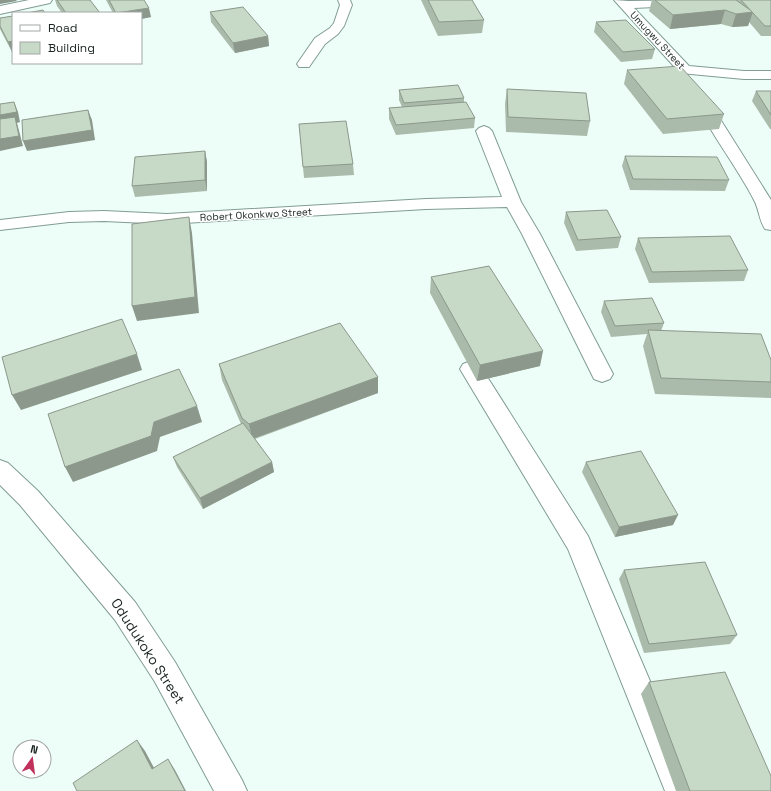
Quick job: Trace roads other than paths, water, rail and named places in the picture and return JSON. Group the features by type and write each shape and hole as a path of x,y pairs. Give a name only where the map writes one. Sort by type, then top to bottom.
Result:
{"street":[{"path":"0,10 46,0"},
{"path":"304,64 320,41 334,31 340,22 346,5 344,0"},
{"path":"622,2 718,0"},
{"name":"Umugwu Street","path":"622,2 685,70 737,75 771,75"},
{"path":"685,70 712,120 764,201 771,225"},
{"path":"484,131 512,202 531,234 602,374"},
{"name":"Robert Okonkwo Street","path":"0,225 90,216 167,219 426,204 512,202"},
{"path":"471,369 578,544 681,791"},
{"name":"Odudukoko Street","path":"0,470 29,498 125,611 165,672 231,791"}]}
